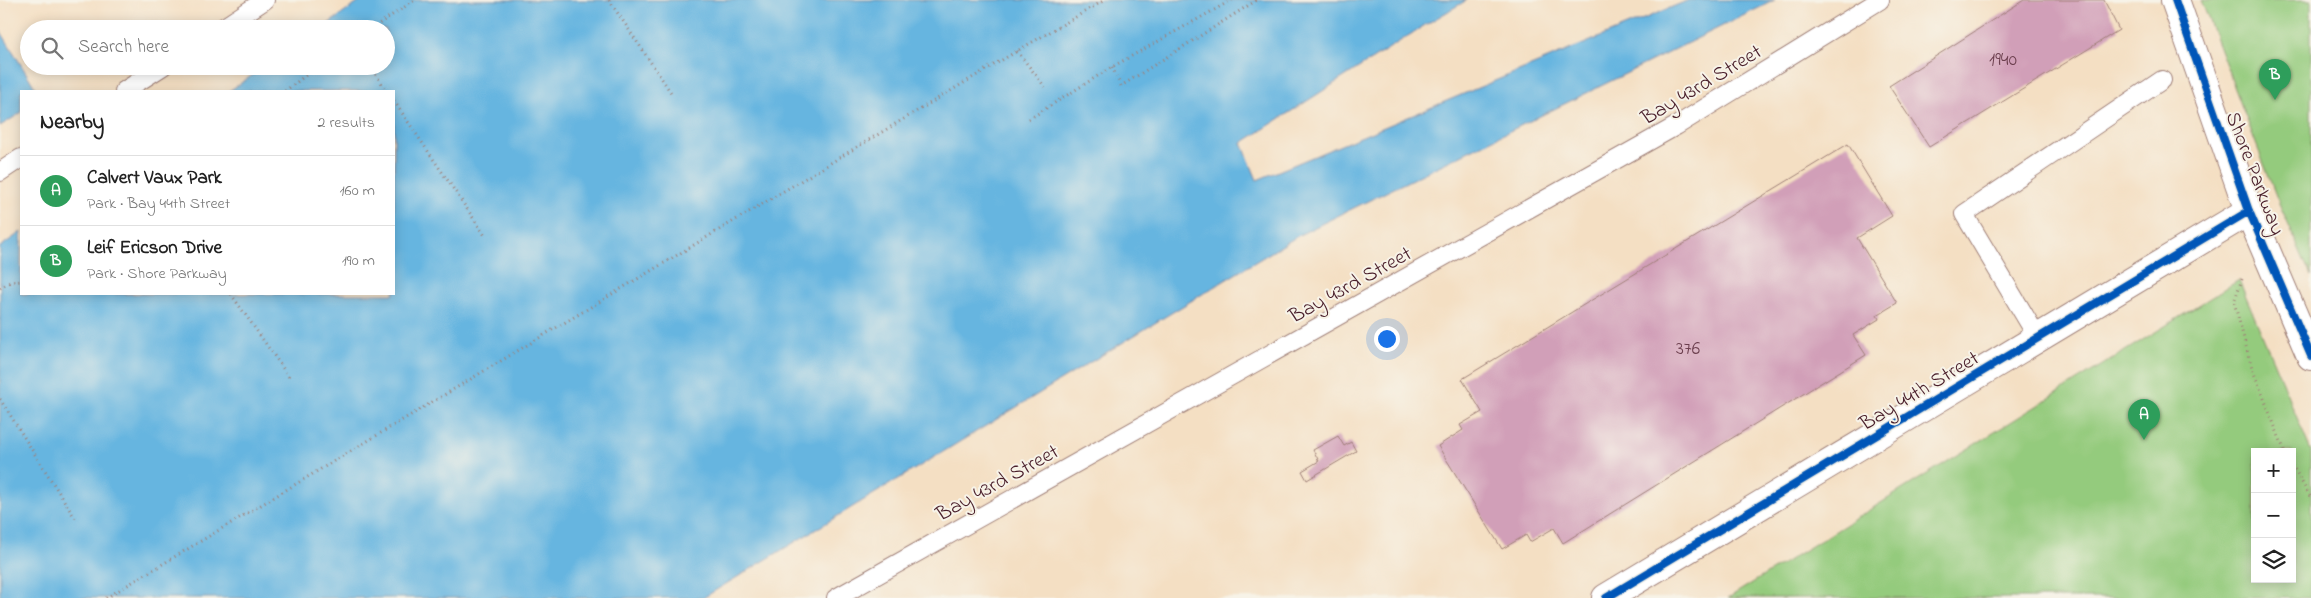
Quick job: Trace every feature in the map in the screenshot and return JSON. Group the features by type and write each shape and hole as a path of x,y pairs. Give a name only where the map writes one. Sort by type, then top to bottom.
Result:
{"street":[{"name":"Shore Parkway","path":"2175,0 2249,211 2311,356"},
{"name":"Bay 44th Street","path":"1606,598 2249,211"}],"lane":[{"path":"235,20 265,0"},
{"name":"Bay 43rd Street","path":"836,598 1676,126 1880,0"},
{"path":"126,90 149,75"},
{"path":"2038,338 1964,214 2162,80"},
{"path":"0,172 20,159"}],"path":[{"path":"385,20 415,0"},
{"path":"609,0 672,94"},
{"path":"106,598 1017,50 1104,0"},
{"path":"1029,119 1112,67 1232,0"},
{"path":"1112,67 1120,86 1257,0"},
{"path":"1017,50 1045,87"},
{"path":"286,90 305,75"},
{"path":"376,75 386,90"},
{"path":"395,102 486,237"},
{"path":"2242,279 2234,302 2252,368 2283,448"},
{"path":"0,288 10,282 20,281"},
{"path":"232,295 289,377"},
{"path":"0,399 75,518"},
{"path":"2296,472 2311,498"}],"green space":[{"path":"2201,0 2311,0 2311,276 2278,201"},
{"path":"2239,280 2311,451 2311,598 1728,598"}],"water":[{"path":"362,0 1467,0 1242,143 1257,180 1689,0 1775,0 1301,234 703,598 0,598 0,247 20,233 20,295 395,295 395,90 230,90 253,75 395,75 395,20 334,20"},
{"path":"0,30 20,63 20,75 27,75 36,90 20,90 20,114 0,126"}],"building":[{"path":"2024,0 2104,0 2119,30 1929,147 1889,86"},
{"path":"1848,144 1892,216 1857,238 1897,303 1877,315 1879,319 1853,335 1866,355 1563,543 1554,528 1530,542 1526,535 1502,549 1438,446 1463,430 1460,425 1482,412 1462,379"},
{"path":"1338,436 1344,446 1351,442 1356,451 1307,480 1302,471 1319,461 1313,450"}],"cycle path":[{"path":"2175,0 2249,211 2311,356"},
{"path":"1606,598 2249,211"}],"place":[{"name":"Leif Ericson Drive","path":"2275,100"},
{"name":"Calvert Vaux Park","path":"2144,440"}]}
